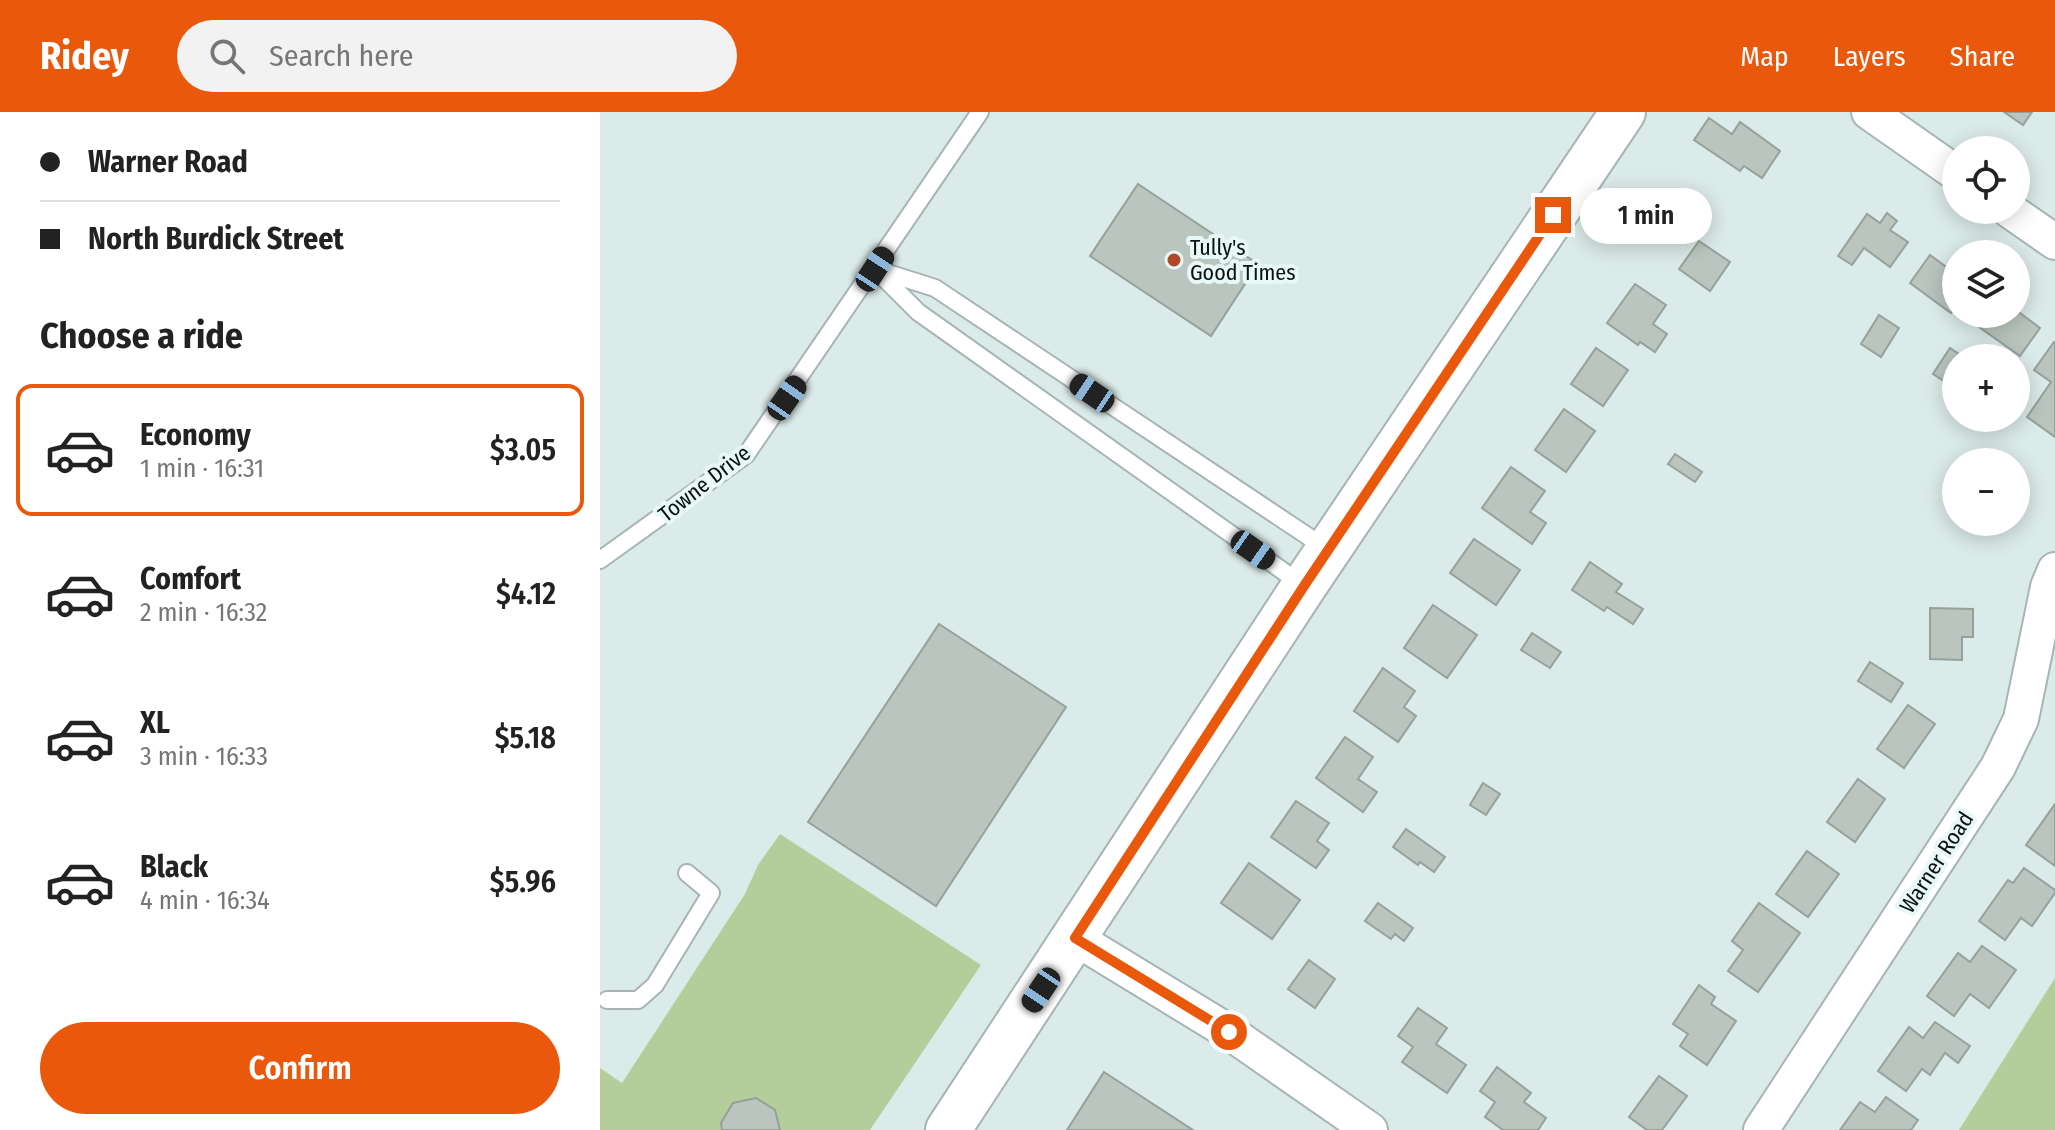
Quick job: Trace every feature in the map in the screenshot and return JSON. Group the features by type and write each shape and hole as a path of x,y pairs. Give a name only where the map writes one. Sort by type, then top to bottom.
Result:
{"street":[{"path":"948,1130 1304,586 1623,112"},
{"path":"1869,112 1942,163"},
{"path":"2029,224 2055,242"},
{"name":"Warner Road","path":"1761,1130 1998,767 2021,719 2048,587 2055,570"},
{"path":"1075,938 1229,1032 1370,1130"}],"lane":[{"name":"Towne Drive","path":"600,560 746,455 980,112"},
{"path":"875,269 935,288 1329,550"},
{"path":"875,269 918,312 1304,586"},
{"path":"607,1000 638,1000 655,985 711,893 687,873"}],"green space":[{"path":"780,834 981,965 870,1130 600,1130 600,1068 622,1083 745,894 758,865"},
{"path":"2055,978 2055,1130 1959,1130"}],"building":[{"path":"2004,112 2032,112 2023,125"},
{"path":"1709,118 1732,134 1740,122 1780,151 1762,178 1744,166 1740,171 1694,140"},
{"name":"Tully's Good Times","path":"1138,184 1258,264 1211,336 1090,256"},
{"path":"1887,213 1897,221 1890,230 1908,242 1890,267 1864,248 1852,265 1838,256 1867,214 1880,223"},
{"path":"1699,241 1730,262 1710,291 1679,269"},
{"path":"1930,255 1942,264 1942,306 1910,283"},
{"path":"1635,284 1666,305 1653,324 1667,334 1655,352 1640,342 1638,345 1607,323"},
{"path":"1879,315 1899,328 1881,357 1861,344"},
{"path":"2030,320 2040,328 2029,344 2003,344 1980,328 2030,328"},
{"path":"2055,342 2055,437 2030,419 2030,413 2051,382 2034,370"},
{"path":"1596,348 1628,370 1603,406 1571,384"},
{"path":"1942,360 1942,380 1933,374"},
{"path":"1564,409 1595,431 1566,472 1535,450"},
{"path":"1675,454 1702,472 1695,482 1668,464"},
{"path":"1511,467 1545,491 1530,512 1546,523 1532,544 1482,508"},
{"path":"1474,539 1520,570 1496,605 1450,573"},
{"path":"1590,562 1622,584 1616,592 1643,609 1633,624 1607,607 1604,611 1572,590"},
{"path":"1433,605 1477,635 1447,678 1404,648"},
{"path":"1930,608 1973,609 1973,637 1962,637 1962,660 1930,659"},
{"path":"939,624 1066,707 936,906 808,822"},
{"path":"1532,633 1561,652 1550,668 1521,650"},
{"path":"1870,662 1903,683 1891,702 1858,681"},
{"path":"1383,668 1415,691 1404,707 1416,716 1398,742 1354,711"},
{"path":"1908,705 1935,724 1904,768 1877,749"},
{"path":"1345,737 1373,757 1358,779 1377,792 1363,812 1316,778"},
{"path":"1858,779 1885,799 1855,842 1827,822"},
{"path":"1483,783 1500,794 1486,815 1470,805"},
{"path":"1296,801 1329,823 1317,841 1329,850 1316,868 1271,837"},
{"path":"2055,804 2055,866 2026,845"},
{"path":"1406,829 1445,857 1434,872 1393,847"},
{"path":"1807,851 1839,874 1808,917 1776,894"},
{"path":"1249,863 1300,900 1272,939 1221,903"},
{"path":"2024,868 2055,893 2032,926 2021,918 2005,940 1979,921 2008,880 2013,883"},
{"path":"1378,903 1413,928 1404,941 1395,934 1391,939 1365,921"},
{"path":"1759,903 1800,933 1758,992 1728,971 1743,950 1732,941"},
{"path":"1982,946 2016,970 1989,1008 1970,994 1954,1016 1927,996 1958,953 1970,962"},
{"path":"1309,960 1335,979 1315,1008 1288,989"},
{"path":"1699,985 1715,997 1711,1004 1736,1021 1707,1065 1680,1046 1688,1034 1673,1024"},
{"path":"1418,1008 1447,1028 1436,1044 1466,1065 1447,1093 1402,1062 1413,1047 1398,1036"},
{"path":"1935,1022 1970,1046 1958,1063 1945,1053 1930,1075 1922,1069 1906,1091 1878,1071 1909,1027 1923,1038"},
{"path":"1497,1067 1531,1093 1524,1102 1546,1118 1538,1130 1503,1130 1485,1117 1495,1102 1480,1091"},
{"path":"1104,1072 1193,1130 1067,1130"},
{"path":"1659,1076 1687,1096 1662,1130 1647,1130 1629,1117"},
{"path":"1886,1097 1918,1120 1911,1130 1840,1130 1860,1102 1875,1112"},
{"path":"756,1098 775,1110 780,1130 722,1130 721,1123 733,1103"}],"place":[{"name":"Tully's Good Times","path":"1174,260"}],"route":[{"path":"1229,1032 1075,938 1304,586 1553,215"}]}
